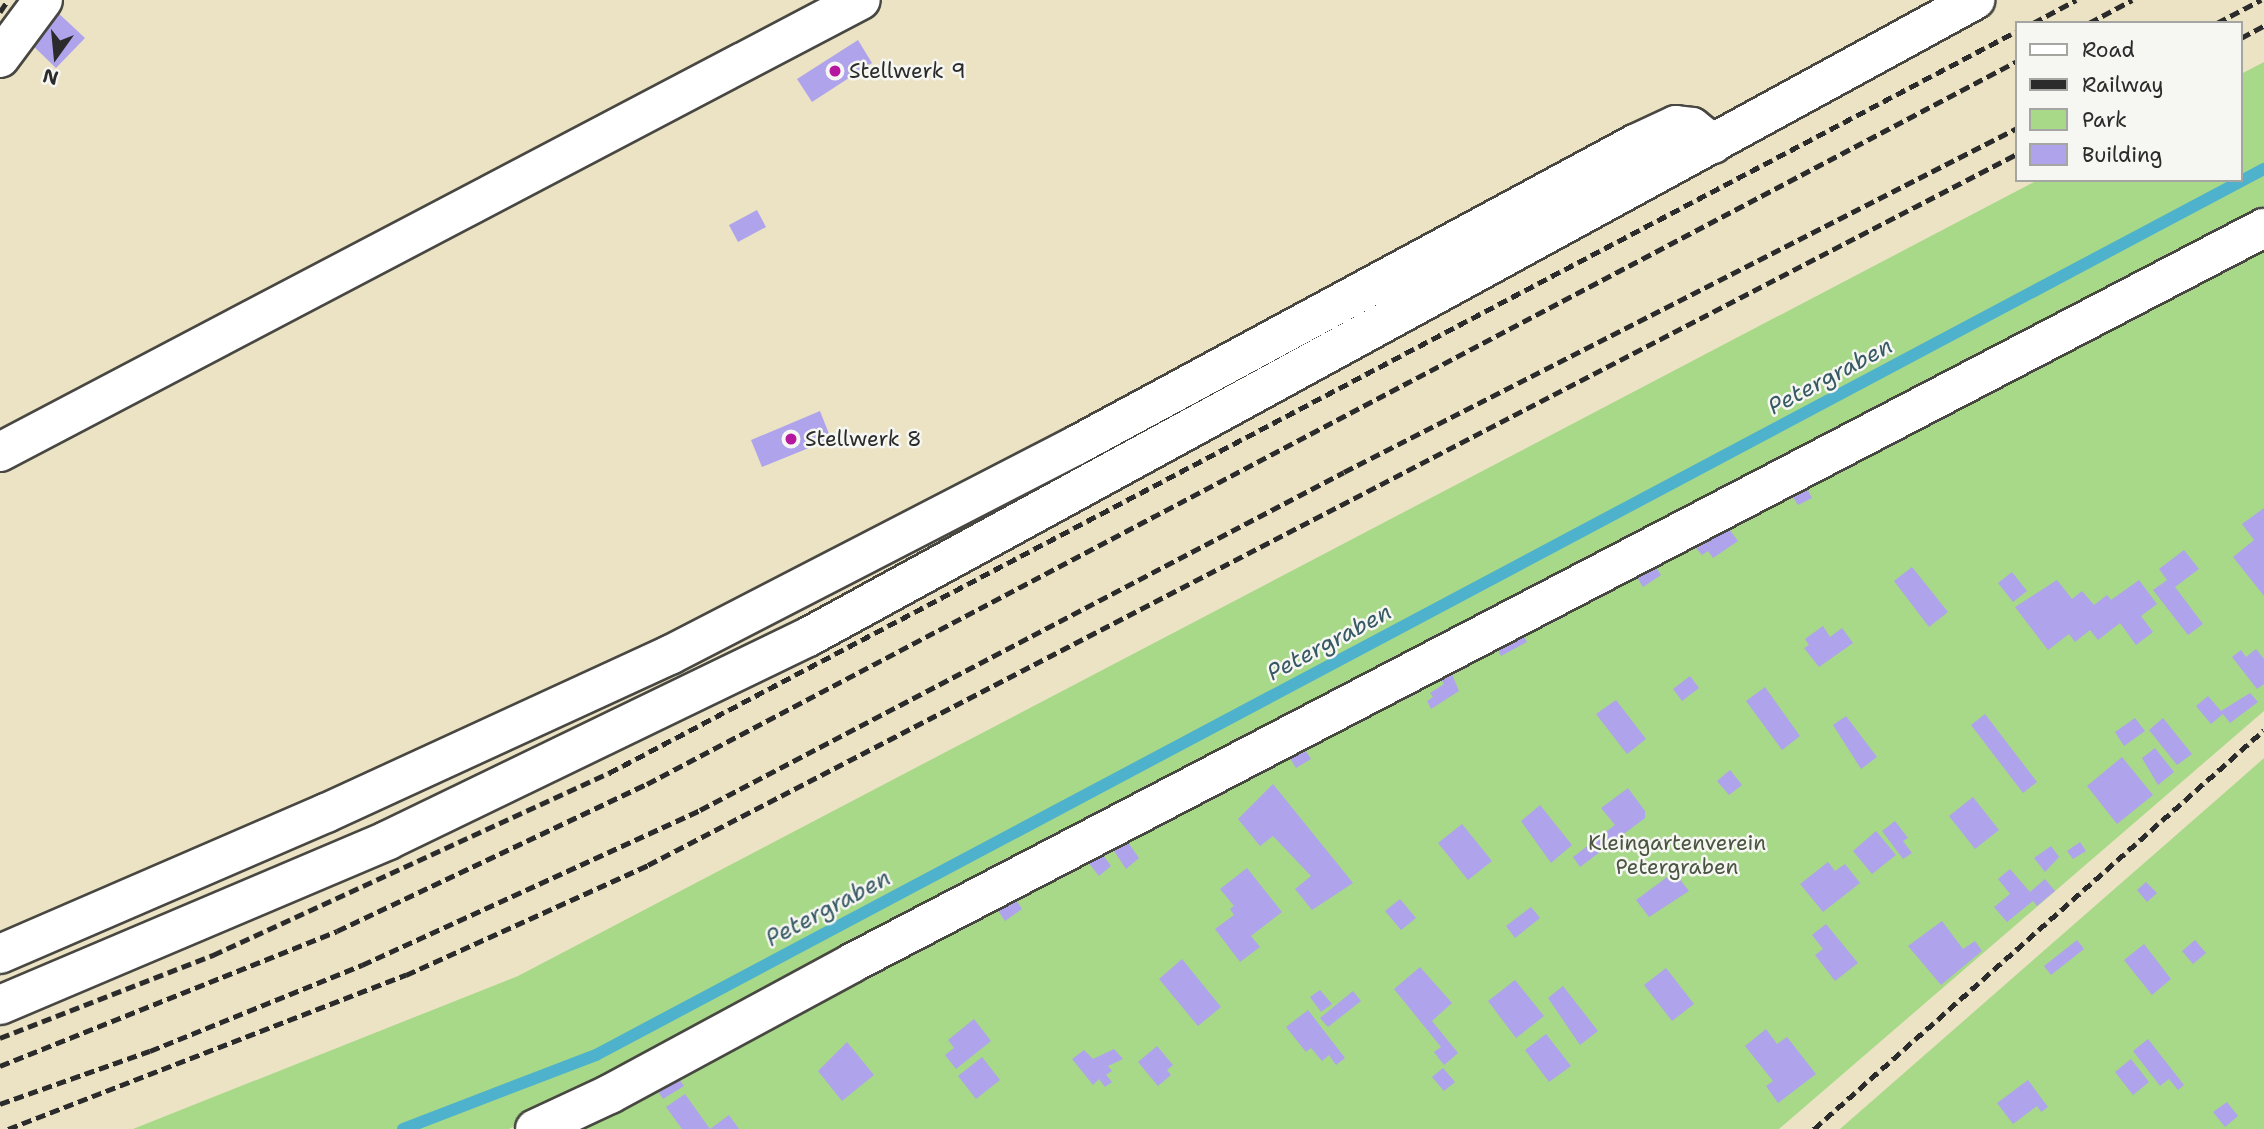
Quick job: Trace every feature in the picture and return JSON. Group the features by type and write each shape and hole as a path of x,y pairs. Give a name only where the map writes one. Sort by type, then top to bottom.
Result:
{"lane":[{"path":"0,58 43,0"},
{"path":"0,452 861,0"},
{"path":"0,1005 388,840 784,649 1975,0"},
{"path":"0,954 326,813 670,655 1074,446 1665,130 1692,127 1713,144"},
{"path":"535,1129 610,1094 852,963 2264,228"}],"green space":[{"path":"2264,62 2264,217 509,1129 133,1129 518,976 2034,182 2243,182 2243,73"},
{"name":"Kleingartenverein Petergraben","path":"2264,240 2264,711 1779,1129 560,1129"},
{"path":"2264,758 2264,1129 1840,1129 2238,781"}],"building":[{"path":"55,10 85,38 56,68 27,40"},
{"name":"Stellwerk 9","path":"858,40 872,63 812,102 797,79"},
{"path":"757,210 766,227 738,242 729,225"},
{"name":"Stellwerk 8","path":"820,411 831,439 762,467 751,440"},
{"path":"1804,483 1812,498 1798,505 1789,491"},
{"path":"2264,508 2264,596 2233,557 2254,540 2242,524"},
{"path":"1726,525 1738,541 1713,558 1708,551 1702,555 1695,547"},
{"path":"2184,550 2199,569 2175,587 2203,624 2188,635 2153,590 2167,580 2159,569"},
{"path":"1653,563 1661,575 1643,587 1635,574"},
{"path":"1912,567 1948,612 1929,627 1894,581"},
{"path":"2012,572 2027,591 2013,602 1998,583"},
{"path":"2057,580 2072,599 2082,591 2094,605 2107,595 2111,600 2139,580 2157,604 2141,616 2153,632 2136,645 2120,623 2098,640 2090,630 2075,642 2069,634 2048,650 2015,607"},
{"path":"1823,626 1830,637 1842,628 1853,643 1819,667 1804,648 1809,645 1805,639"},
{"path":"1519,628 1527,642 1501,656 1494,642"},
{"path":"2256,649 2264,659 2264,684 2257,689 2232,657 2241,650 2246,657"},
{"path":"1449,667 1459,691 1431,709 1427,701 1433,697 1430,693 1444,684 1438,674"},
{"path":"1690,676 1699,688 1682,701 1673,689"},
{"path":"1765,687 1800,736 1782,750 1746,701"},
{"path":"2250,693 2258,702 2230,723 2223,714 2211,724 2196,706 2208,696 2221,711"},
{"path":"1616,700 1646,739 1627,754 1596,714"},
{"path":"1985,714 2037,782 2023,793 1971,725"},
{"path":"1846,716 1877,757 1861,769 1833,725"},
{"path":"2135,718 2145,731 2124,746 2115,732"},
{"path":"2163,718 2192,754 2177,765 2149,730"},
{"path":"1302,745 1311,759 1296,768 1288,755"},
{"path":"2155,748 2174,772 2158,785 2142,758"},
{"path":"2122,757 2153,795 2117,824 2087,786"},
{"path":"1730,770 1742,785 1729,795 1717,781"},
{"path":"1273,784 1353,883 1312,910 1295,889 1311,876 1273,836 1260,846 1238,819"},
{"path":"1628,788 1645,811 1645,818 1580,867 1573,857 1615,825 1601,808"},
{"path":"1973,797 1999,830 1975,849 1949,816"},
{"path":"1540,805 1572,845 1551,863 1521,821"},
{"path":"1895,821 1908,838 1903,841 1912,853 1903,859 1882,831"},
{"path":"1462,824 1492,861 1468,880 1438,843"},
{"path":"1876,831 1896,855 1872,874 1853,851"},
{"path":"1127,841 1139,858 1126,869 1114,851"},
{"path":"2080,842 2086,851 2073,859 2067,851"},
{"path":"2051,846 2059,857 2045,872 2034,858"},
{"path":"1100,851 1111,866 1099,876 1087,861"},
{"path":"1828,862 1835,871 1845,864 1860,883 1823,912 1800,884"},
{"path":"1247,868 1282,912 1251,936 1260,947 1240,962 1215,929 1234,915 1230,909 1234,906 1220,889"},
{"path":"2010,869 2030,892 2045,879 2055,891 2037,906 2033,901 2007,922 1994,907 2010,894 1998,879"},
{"path":"1674,872 1689,891 1649,917 1636,900"},
{"path":"2146,882 2157,893 2147,902 2137,890"},
{"path":"1013,895 1022,909 1005,921 995,906"},
{"path":"1400,899 1416,918 1401,930 1385,911"},
{"path":"1531,907 1540,918 1515,938 1506,926"},
{"path":"1942,921 1963,949 1975,941 1982,951 1941,985 1908,946"},
{"path":"1826,924 1858,963 1835,981 1815,955 1823,949 1812,935"},
{"path":"2077,940 2084,949 2051,975 2044,966"},
{"path":"2195,940 2206,953 2193,964 2182,951"},
{"path":"2144,944 2171,979 2152,995 2124,960"},
{"path":"1182,959 1221,1007 1198,1026 1159,979"},
{"path":"1420,967 1452,1003 1432,1021 1458,1053 1444,1065 1434,1052 1441,1047 1394,989"},
{"path":"1666,968 1694,1004 1672,1021 1644,985"},
{"path":"1515,980 1544,1016 1516,1038 1488,1001"},
{"path":"1563,986 1598,1031 1580,1045 1548,998"},
{"path":"1320,990 1332,1004 1321,1012 1310,997"},
{"path":"1353,991 1361,1001 1328,1027 1320,1018"},
{"path":"1308,1010 1345,1058 1336,1065 1329,1055 1322,1061 1311,1048 1306,1052 1286,1027"},
{"path":"974,1019 991,1041 956,1069 945,1055 954,1048 948,1040"},
{"path":"1766,1029 1777,1044 1787,1037 1816,1074 1778,1103 1766,1086 1773,1081 1745,1046"},
{"path":"1546,1034 1571,1066 1549,1082 1525,1050"},
{"path":"2148,1039 2184,1085 2178,1090 2169,1079 2160,1086 2133,1051"},
{"path":"847,1042 874,1075 842,1101 818,1071"},
{"path":"1157,1046 1173,1065 1167,1070 1171,1075 1158,1086 1138,1062"},
{"path":"1114,1049 1123,1059 1108,1066 1112,1071 1106,1075 1112,1082 1105,1087 1099,1079 1093,1085 1072,1059 1084,1050 1093,1059"},
{"path":"982,1057 1000,1080 976,1099 958,1076"},
{"path":"2131,1059 2149,1082 2133,1095 2115,1072"},
{"path":"1443,1068 1455,1082 1444,1091 1432,1077"},
{"path":"675,1073 684,1086 663,1099 655,1087"},
{"path":"2028,1080 2048,1107 2041,1112 2037,1106 2013,1124 1997,1103"},
{"path":"685,1094 710,1129 682,1129 666,1107"},
{"path":"2227,1102 2238,1116 2225,1127 2213,1112"},
{"path":"729,1115 739,1129 710,1129"}],"waterway":[{"name":"Petergraben","path":"2243,180 2264,169"},
{"name":"Petergraben","path":"403,1129 596,1055 2240,182"}],"railway":[{"path":"0,12 8,0"},
{"path":"2037,21 2076,0"},
{"path":"2093,21 2132,0"},
{"path":"2221,21 2261,0"},
{"path":"2243,37 2264,26"},
{"path":"0,1038 213,955 609,773 2016,32"},
{"path":"0,1066 337,931 647,784 2016,62"},
{"path":"0,1104 150,1051 362,965 700,810 1344,472 2016,129"},
{"path":"8,1129 406,975 648,865 2016,155"},
{"path":"1814,1129 2264,730"}],"place":[{"name":"Stellwerk 9","path":"835,71"},
{"name":"Stellwerk 8","path":"791,439"}]}
